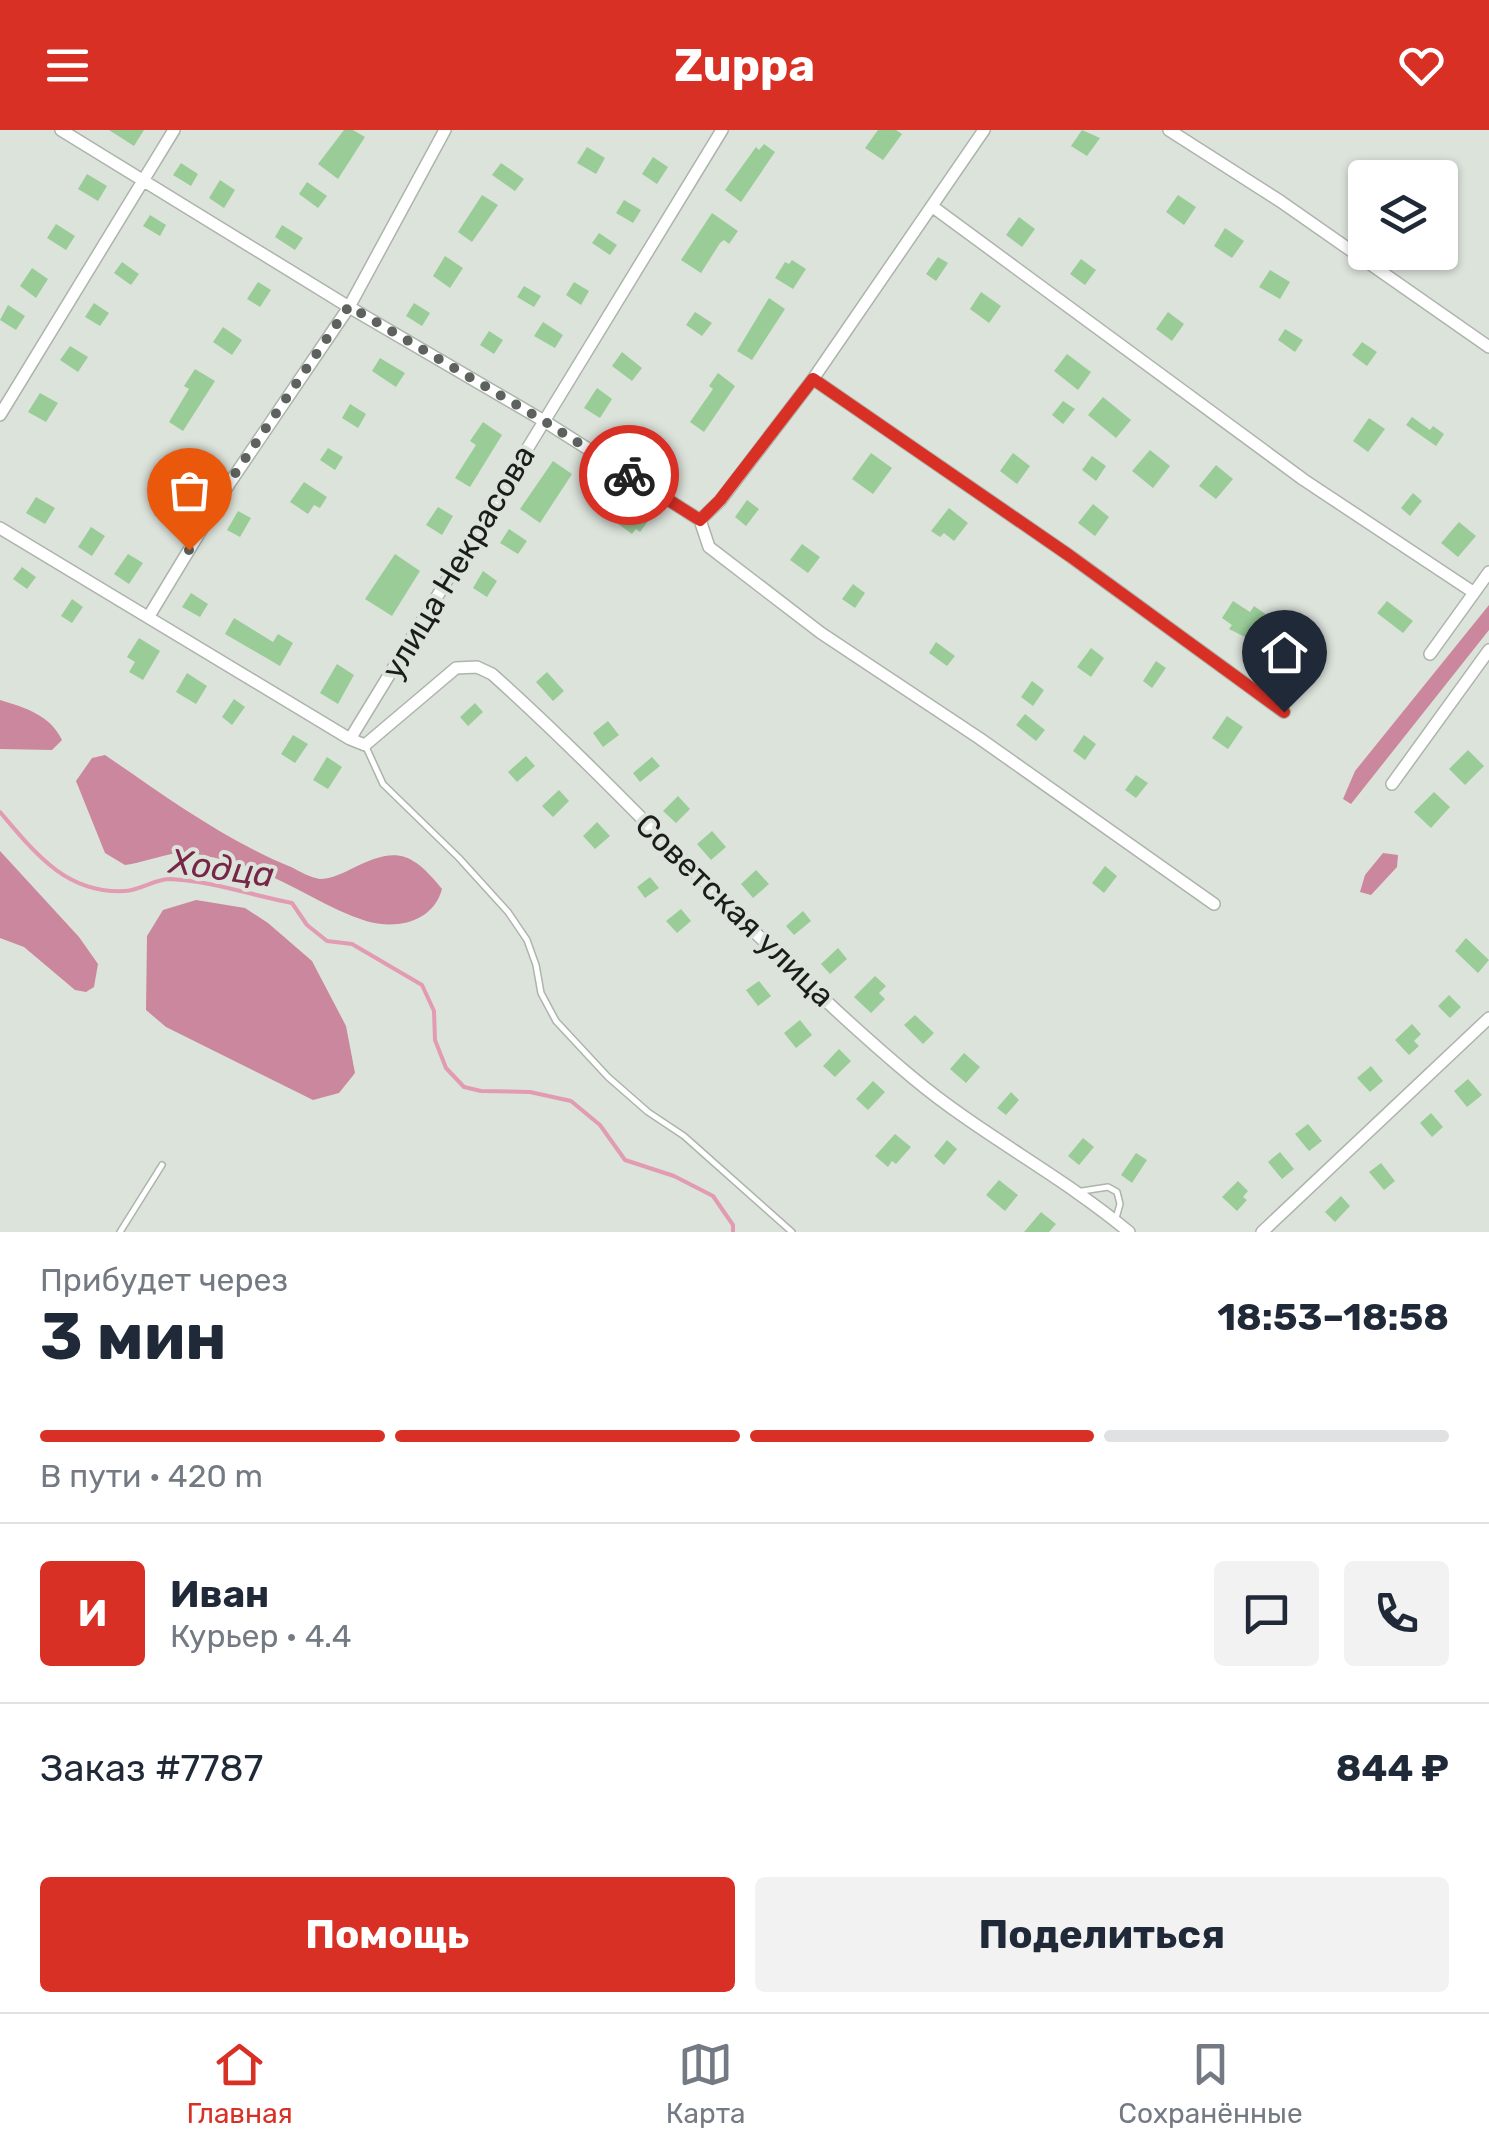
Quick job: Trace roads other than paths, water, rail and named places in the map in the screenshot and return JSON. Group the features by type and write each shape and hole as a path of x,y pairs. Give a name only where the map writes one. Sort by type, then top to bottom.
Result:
{"street":[{"path":"61,130 544,421 700,520 709,547 821,633 979,738 1214,904"},
{"path":"0,415 174,130"},
{"path":"150,616 228,484 349,306 445,130"},
{"name":"улица Некрасова","path":"350,739 722,130"},
{"path":"700,520 720,500 813,379 984,130"},
{"path":"1169,130 1280,200 1489,347"},
{"path":"932,208 1304,480 1474,592"},
{"path":"813,379 1070,556 1284,712"},
{"path":"0,528 350,739 365,744"},
{"path":"1430,654 1489,572"},
{"path":"1392,784 1489,650"},
{"name":"Советская улица","path":"365,744 456,668 476,667 492,674 790,966 915,1080 1129,1232"},
{"path":"1262,1232 1489,1018"}],"lane":[{"path":"365,744 382,784 508,912 527,940 541,993 556,1021 608,1078 684,1136 792,1232"},
{"path":"120,1232 162,1165"},
{"path":"1076,1192 1108,1187 1117,1192 1120,1204 1116,1221"}],"waterway":[{"name":"Ходца","path":"0,812 39,856 86,886 125,891 164,879 185,880 292,903 307,925 327,941 352,944 422,985 434,1011 435,1040 446,1068 464,1087 530,1092 571,1101 600,1125 625,1160 674,1176 713,1196 733,1225 733,1232"}]}
